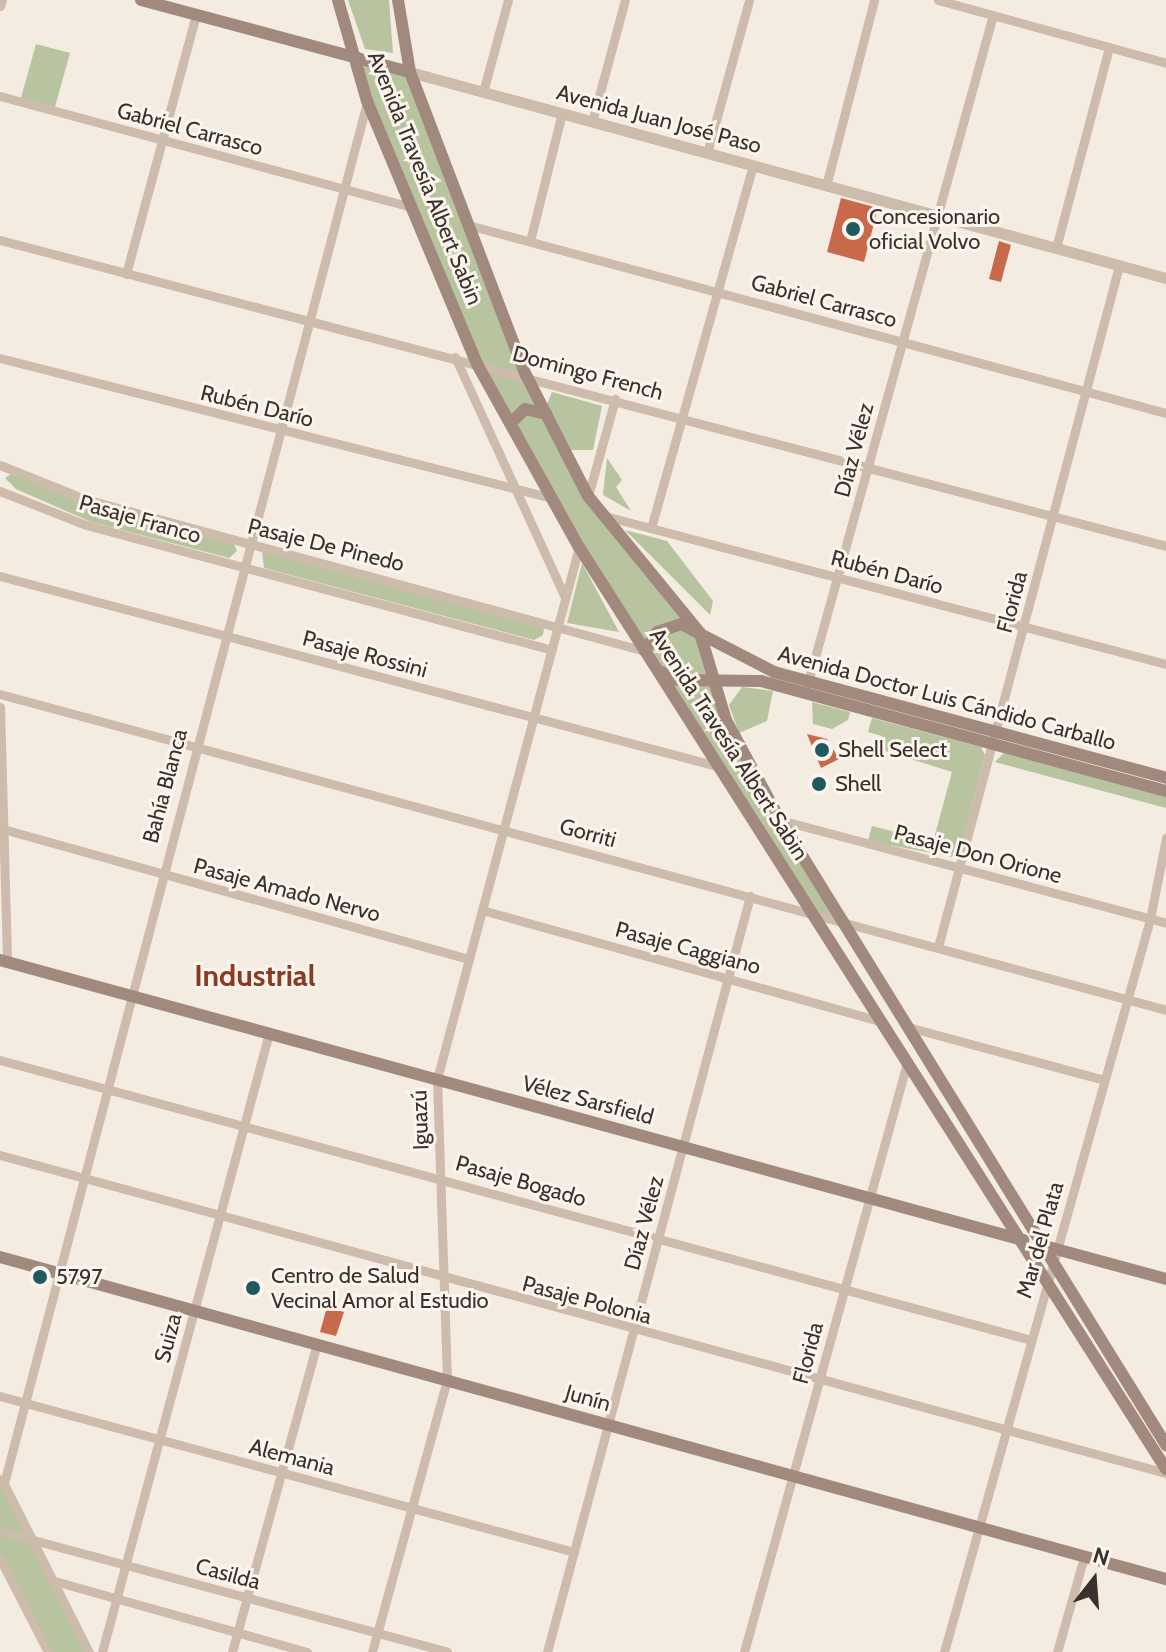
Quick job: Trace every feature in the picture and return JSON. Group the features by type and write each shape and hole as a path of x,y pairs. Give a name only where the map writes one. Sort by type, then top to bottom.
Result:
{"main road":[{"name":"Avenida Juan José Paso","path":"143,0 410,72"},
{"name":"Avenida Travesía Albert Sabin","path":"338,0 367,101 417,209 477,364 579,547 816,914 1166,1471"},
{"name":"Avenida Travesía Albert Sabin","path":"398,0 410,72 472,226 526,375 588,496 599,514 700,633 726,720 780,820 1041,1245"},
{"path":"512,422 525,409 546,414"},
{"name":"Avenida Doctor Luis Cándido Carballo","path":"645,651 667,625 700,633 750,662 806,688"},
{"path":"687,679 702,670 708,653"},
{"name":"Avenida Doctor Luis Cándido Carballo","path":"656,667 687,679 761,681 806,688 995,738 1166,778"},
{"name":"Avenida Doctor Luis Cándido Carballo","path":"995,738 1166,791"},
{"name":"Vélez Sarsfield","path":"4,961 1041,1245 1054,1256 1166,1279"},
{"path":"1054,1256 1161,1430 1166,1445"},
{"name":"Junín","path":"0,1257 1166,1579"}],"street":[{"path":"483,92 508,0"},
{"path":"592,122 625,0"},
{"path":"707,153 749,0"},
{"path":"826,186 874,0"},
{"path":"938,0 1166,63"},
{"path":"126,274 196,15"},
{"name":"Díaz Vélez","path":"806,688 993,15"},
{"path":"1056,248 1109,47"},
{"name":"Avenida Juan José Paso","path":"410,72 1166,278"},
{"name":"Gabriel Carrasco","path":"0,96 417,209"},
{"name":"Bahía Blanca","path":"2,1479 367,101"},
{"path":"530,241 562,113"},
{"path":"651,528 753,166"},
{"name":"Gabriel Carrasco","path":"472,226 1166,413"},
{"name":"Domingo French","path":"0,240 526,375 1166,546"},
{"name":"Florida","path":"938,947 1119,266"},
{"path":"455,357 565,598"},
{"name":"Rubén Darío","path":"0,358 516,492 552,498"},
{"path":"588,496 615,399"},
{"name":"Pasaje De Pinedo","path":"0,465 85,499 645,651"},
{"name":"Pasaje Franco","path":"0,491 86,525 551,650"},
{"name":"Rubén Darío","path":"599,514 1166,664"},
{"name":"Iguazú","path":"372,1652 447,1380 437,1079 579,547"},
{"name":"Pasaje Rossini","path":"0,576 721,767"},
{"name":"Gorriti","path":"0,694 1166,1010"},
{"path":"0,707 4,961"},
{"name":"Pasaje Don Orione","path":"780,820 1166,923"},
{"name":"Pasaje Amado Nervo","path":"3,829 469,959"},
{"name":"Mar del Plata","path":"944,1652 1150,919 1166,838"},
{"name":"Díaz Vélez","path":"547,1652 750,896"},
{"name":"Pasaje Caggiano","path":"482,910 884,1022"},
{"path":"904,1026 1104,1080"},
{"name":"Suiza","path":"102,1652 269,1033"},
{"name":"Pasaje Bogado","path":"0,1060 243,1128 440,1177 1031,1340"},
{"name":"Florida","path":"744,1652 907,1063"},
{"name":"Pasaje Polonia","path":"0,1155 633,1331 1166,1471"},
{"path":"232,1652 317,1344"},
{"name":"Alemania","path":"0,1396 574,1552"},
{"path":"2,1479 28,1538 89,1652"},
{"name":"Casilda","path":"0,1531 447,1652"},
{"path":"1057,1652 1084,1557"},
{"path":"1,1562 48,1652"},
{"path":"51,1580 307,1652"}],"green space":[{"path":"348,0 389,0 393,53 365,49"},
{"path":"36,44 70,53 55,107 21,98"},
{"path":"353,57 410,72 526,375 588,496 688,616 718,695 841,920 816,914 679,704 477,364"},
{"path":"552,392 602,406 593,450 571,450 547,404"},
{"path":"607,458 622,480 616,487 631,511 603,495"},
{"path":"11,474 86,504 234,544 237,551 229,558 91,522 16,489 5,478"},
{"path":"625,530 667,541 713,601 710,615"},
{"path":"262,551 544,628 543,635 534,640 264,568"},
{"path":"582,563 619,632 567,623"},
{"path":"742,687 773,691 767,721 739,733 729,705"},
{"path":"812,702 850,712 848,720 832,729 813,724"},
{"path":"872,718 981,747 985,755 958,858 868,841 872,826 933,842 952,772 879,749 882,736 868,732"},
{"path":"1004,753 1166,797 1166,808 995,762"},
{"path":"0,1474 28,1538 89,1652 48,1652 0,1559"}],"building":[{"name":"Concesionario oficial Volvo","path":"841,198 878,208 864,262 827,252"},
{"path":"999,241 1011,245 1001,282 989,279"},
{"name":"Shell Select","path":"807,734 827,739 839,759 821,768"},
{"path":"327,1307 344,1312 336,1336 320,1332"}],"place":[{"name":"Concesionario oficial Volvo","path":"853,229"},
{"name":"Shell Select","path":"822,750"},
{"name":"Shell","path":"819,784"},
{"name":"5797","path":"40,1277"},
{"name":"Centro de Salud Vecinal Amor al Estudio","path":"253,1288"}],"district":[{"name":"Industrial","path":"255,976"}]}
